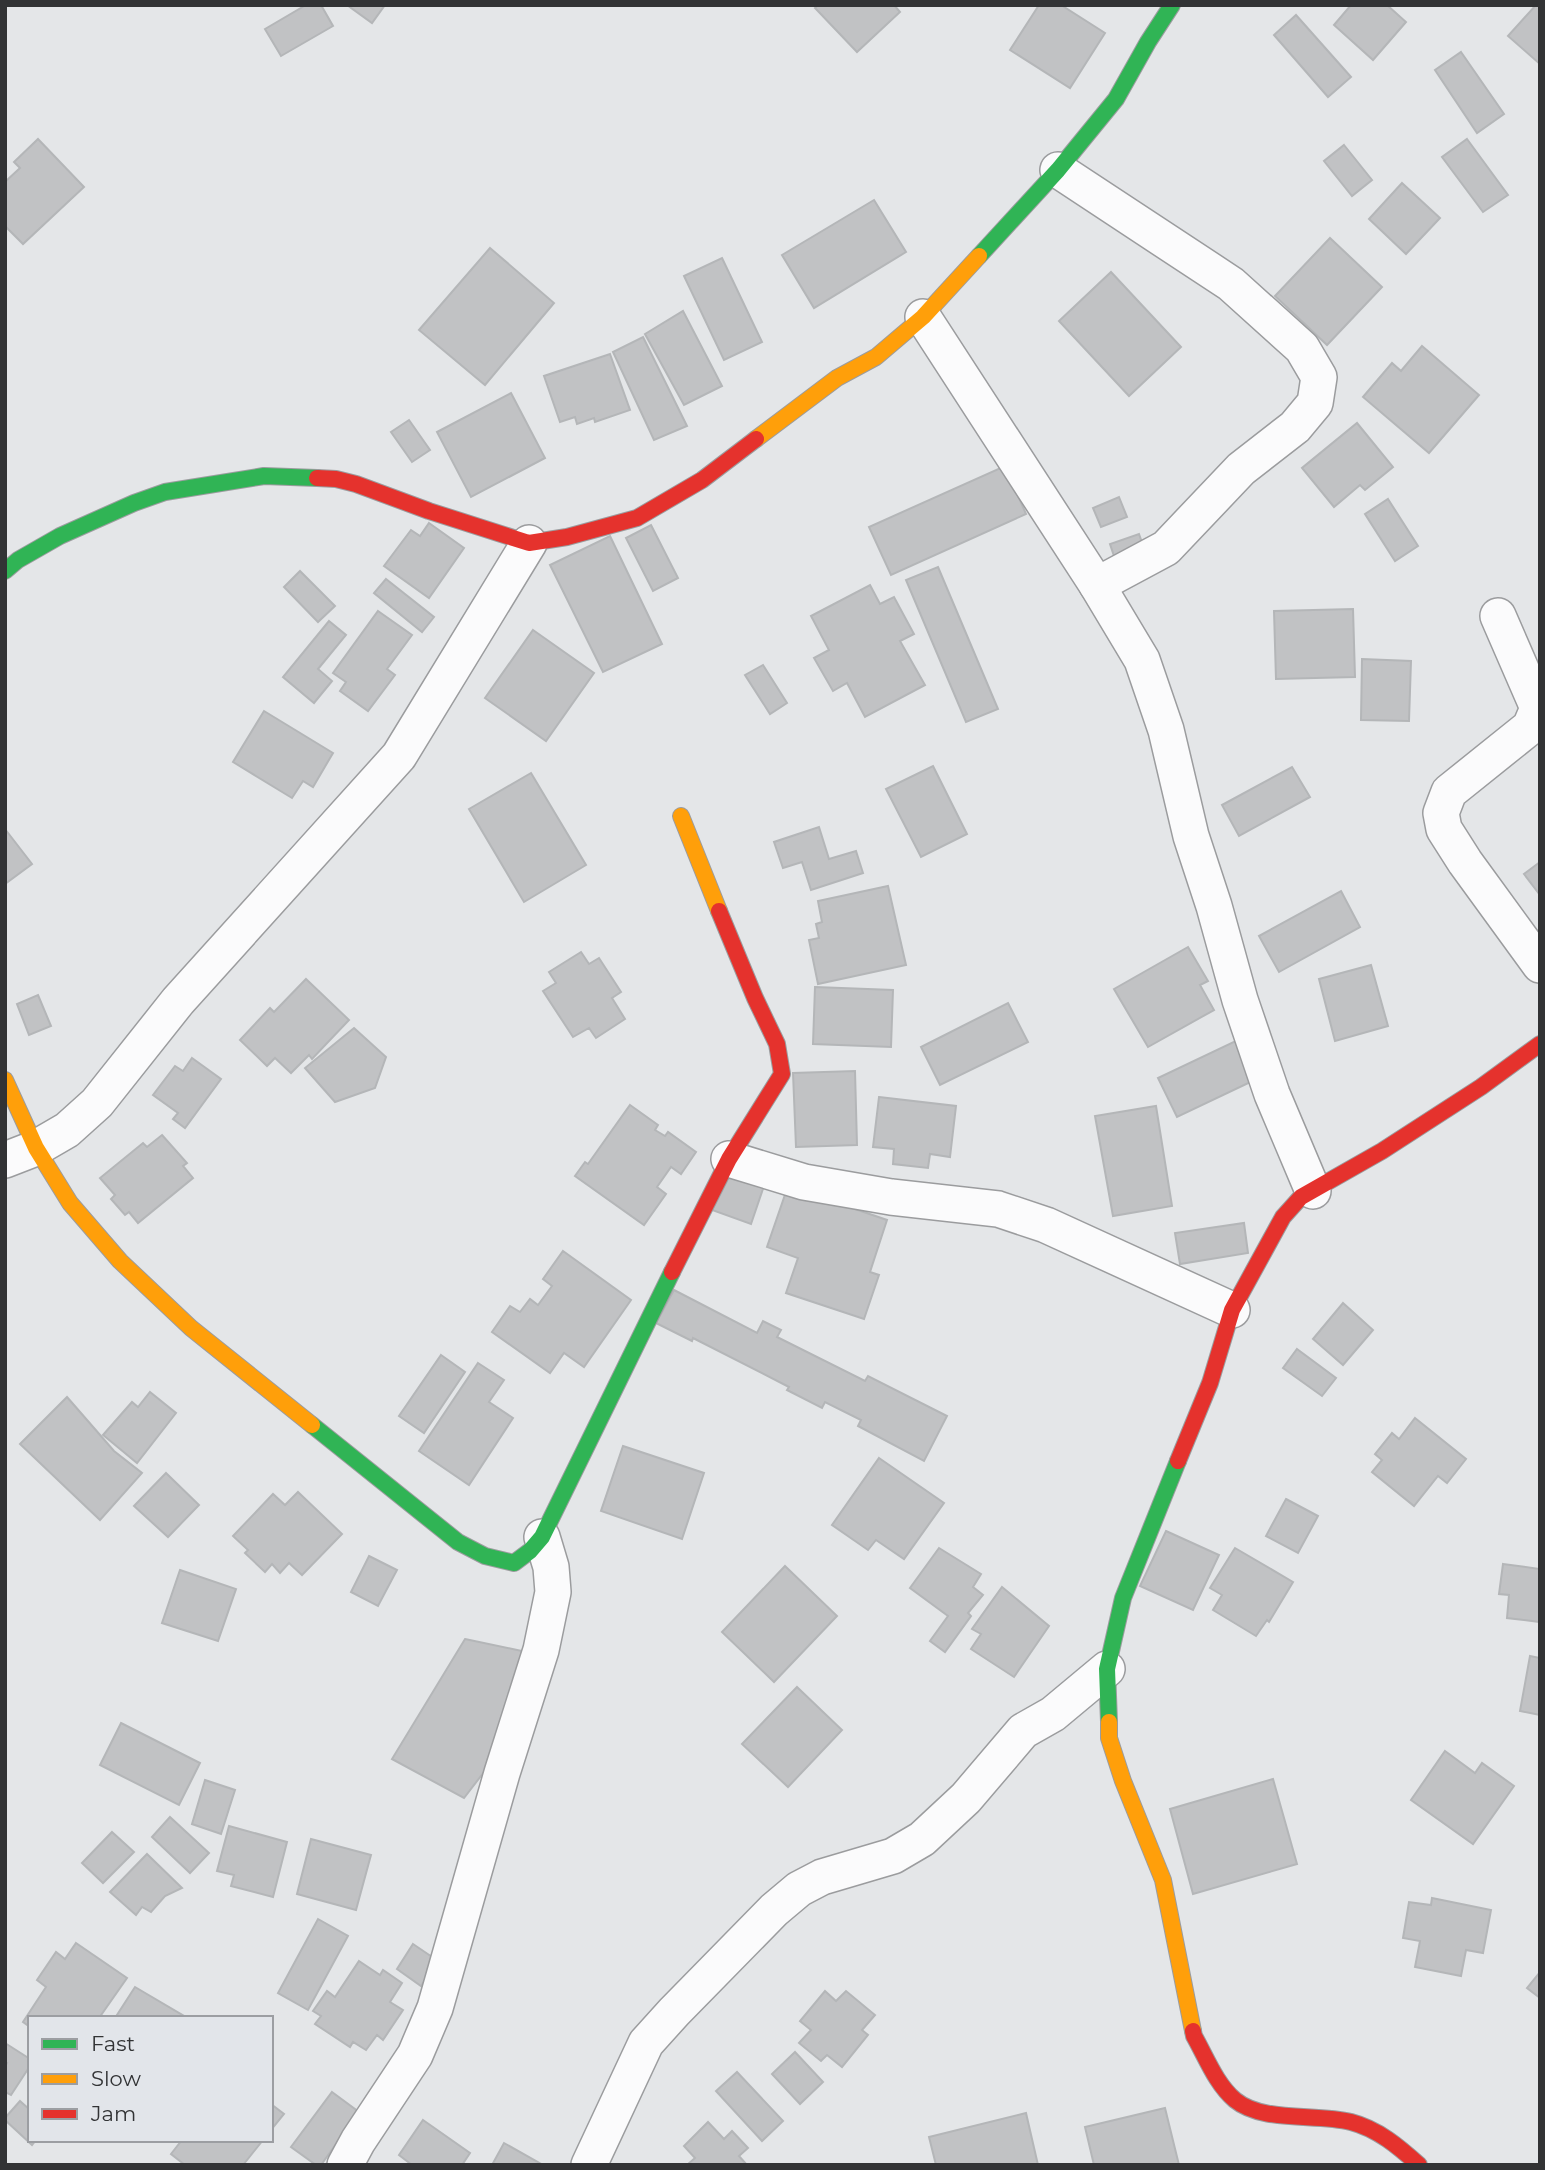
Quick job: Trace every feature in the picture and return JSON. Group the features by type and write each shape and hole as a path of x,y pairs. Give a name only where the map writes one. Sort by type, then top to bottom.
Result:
{"street":[{"path":"5,570 60,536 134,503 165,492 264,476 336,479 529,542 567,537 637,518 702,480 837,378 876,357 923,317 1058,170 1116,99 1172,5"},
{"path":"1058,170 1231,284 1302,348 1319,377 1315,403 1295,427 1241,469 1166,548 1097,585"},
{"path":"923,317 1097,585 1142,660 1166,730 1191,835 1240,1000 1272,1094 1313,1191"},
{"path":"21,1154 67,1130 97,1103 178,1001 399,756 529,542"},
{"path":"1498,617 1538,708 1530,727 1449,792 1441,813 1444,829 1465,862 1540,965"},
{"path":"5,1080 21,1154 70,1203 120,1261 191,1328 458,1542 481,1557 514,1563 522,1559 542,1537 729,1159 782,1074 783,1064 776,1043 681,816"},
{"path":"1419,2165 1377,2132 1352,2122 1262,2113 1236,2101 1225,2090 1194,2036 1163,1880 1123,1782 1110,1738 1107,1669 1123,1598 1210,1383 1232,1310 1283,1217 1301,1196 1373,1156 1481,1087 1540,1044"},
{"path":"729,1159 804,1182 891,1197 998,1209 1046,1225 1232,1310"},
{"path":"345,2165 415,2054 435,2008 502,1773 541,1650 553,1592 551,1567 542,1537"},
{"path":"589,2165 646,2043 774,1910 799,1889 822,1877 893,1856 922,1839 966,1798 1023,1731 1053,1714 1107,1669"}],"building":[{"path":"306,5 321,5 333,26 281,56 265,29"},
{"path":"347,5 385,5 372,23"},
{"path":"818,5 894,5 900,12 857,52 815,8"},
{"path":"1039,5 1061,5 1105,33 1070,88 1010,50"},
{"path":"1351,5 1387,5 1406,22 1373,60 1334,25"},
{"path":"1536,5 1540,5 1540,64 1508,36"},
{"path":"1296,15 1351,77 1328,97 1274,35"},
{"path":"1461,52 1504,114 1477,133 1435,70"},
{"path":"38,139 84,187 23,244 5,226 5,182 20,168 14,162"},
{"path":"1467,139 1508,195 1483,212 1442,157"},
{"path":"1344,145 1372,180 1352,196 1324,161"},
{"path":"1402,183 1440,218 1406,254 1369,219"},
{"path":"874,200 906,252 814,308 782,255"},
{"path":"1330,238 1382,287 1327,345 1275,296"},
{"path":"490,248 554,303 485,385 419,330"},
{"path":"722,258 762,342 724,360 684,276"},
{"path":"1111,272 1181,347 1129,396 1059,321"},
{"path":"683,311 722,386 684,405 645,334"},
{"path":"643,337 687,426 654,440 613,352"},
{"path":"1422,346 1479,395 1429,453 1363,397 1392,363 1401,371"},
{"path":"610,354 630,410 595,422 594,418 577,424 575,417 560,422 544,376"},
{"path":"511,393 545,458 471,497 437,432"},
{"path":"409,420 430,450 412,462 391,432"},
{"path":"1357,423 1393,467 1365,490 1360,485 1334,507 1302,468"},
{"path":"1005,466 1026,514 891,575 869,527"},
{"path":"1119,497 1127,517 1101,527 1093,508"},
{"path":"1388,499 1418,546 1395,561 1365,514"},
{"path":"429,523 464,548 429,598 384,566 411,530 420,536"},
{"path":"651,525 678,578 653,591 626,538"},
{"path":"1139,534 1145,551 1116,562 1110,544"},
{"path":"610,536 662,644 603,672 550,565"},
{"path":"938,567 998,709 966,722 906,580"},
{"path":"300,571 335,606 318,622 284,587"},
{"path":"386,579 434,617 422,632 374,593"},
{"path":"870,585 880,604 894,597 914,634 900,641 925,685 865,717 847,683 833,691 814,658 829,650 811,616"},
{"path":"1353,609 1355,677 1276,679 1274,611"},
{"path":"378,611 412,635 387,669 395,675 368,711 340,691 346,682 333,673"},
{"path":"329,621 346,635 318,669 332,681 314,703 283,677"},
{"path":"533,630 594,673 546,741 485,698"},
{"path":"1362,659 1411,661 1409,721 1361,720"},
{"path":"763,665 787,703 770,714 745,675"},
{"path":"264,711 333,753 313,787 303,781 292,798 233,762"},
{"path":"933,766 967,834 921,857 886,789"},
{"path":"1292,767 1310,797 1239,836 1222,805"},
{"path":"531,773 586,865 524,902 469,809"},
{"path":"819,827 829,859 856,851 863,873 811,890 802,862 783,868 774,842"},
{"path":"5,829 32,864 5,884"},
{"path":"1540,862 1540,895 1524,874"},
{"path":"888,886 906,965 818,984 809,940 819,938 816,924 822,922 818,901"},
{"path":"1341,891 1360,927 1279,972 1259,936"},
{"path":"1188,947 1208,981 1200,985 1214,1010 1148,1047 1114,989"},
{"path":"581,952 589,964 599,958 621,992 612,998 625,1019 596,1038 589,1028 573,1037 543,991 556,983 549,972"},
{"path":"1371,965 1388,1026 1335,1041 1319,979"},
{"path":"306,979 349,1020 312,1059 309,1055 291,1073 275,1058 267,1066 240,1040 270,1008 274,1012"},
{"path":"815,987 893,990 891,1047 813,1044"},
{"path":"38,995 51,1026 29,1035 17,1004"},
{"path":"1008,1003 1028,1042 940,1085 921,1047"},
{"path":"354,1028 386,1057 375,1088 335,1102 305,1068"},
{"path":"1242,1038 1261,1077 1177,1117 1158,1078"},
{"path":"192,1058 221,1079 185,1128 173,1119 178,1113 153,1095 175,1066 183,1071"},
{"path":"855,1071 857,1145 796,1147 793,1073"},
{"path":"879,1097 956,1106 950,1157 930,1154 928,1168 893,1164 894,1149 873,1147"},
{"path":"630,1105 658,1125 655,1130 665,1136 668,1132 696,1152 681,1174 671,1167 657,1187 666,1194 644,1225 575,1176 585,1162 588,1164"},
{"path":"1156,1106 1172,1206 1113,1216 1095,1116"},
{"path":"162,1135 187,1163 183,1166 193,1178 138,1223 129,1212 125,1215 111,1199 115,1195 100,1178 143,1143 147,1147"},
{"path":"727,1167 766,1180 751,1224 712,1210"},
{"path":"788,1186 887,1220 870,1272 879,1275 864,1319 786,1293 798,1258 767,1247"},
{"path":"1244,1223 1248,1253 1180,1264 1175,1233"},
{"path":"563,1251 631,1300 584,1367 564,1353 550,1373 492,1332 510,1306 520,1312 530,1299 538,1305 552,1286 543,1279"},
{"path":"674,1290 757,1333 763,1321 781,1330 777,1337 865,1381 868,1376 947,1416 924,1461 858,1426 861,1420 825,1402 822,1408 787,1390 789,1387 693,1338 692,1341 656,1323"},
{"path":"1343,1303 1373,1330 1343,1365 1313,1339"},
{"path":"1297,1349 1336,1378 1322,1396 1283,1368"},
{"path":"441,1355 465,1372 424,1433 399,1416"},
{"path":"478,1363 504,1380 489,1402 513,1418 469,1485 419,1451"},
{"path":"150,1392 176,1413 137,1463 103,1435 132,1402 138,1407"},
{"path":"67,1397 114,1451 142,1473 100,1520 20,1444"},
{"path":"1415,1418 1466,1459 1447,1483 1438,1476 1414,1506 1372,1472 1382,1460 1375,1454 1392,1433 1399,1439"},
{"path":"623,1446 704,1473 682,1539 601,1511"},
{"path":"879,1458 944,1503 904,1559 876,1540 868,1550 832,1525"},
{"path":"166,1473 199,1505 168,1537 134,1506"},
{"path":"298,1492 342,1534 302,1575 289,1563 280,1573 272,1564 265,1572 245,1553 248,1550 233,1536 273,1494 285,1505"},
{"path":"1286,1499 1318,1516 1298,1553 1266,1536"},
{"path":"1166,1531 1219,1555 1193,1610 1140,1586"},
{"path":"939,1548 981,1574 973,1587 983,1595 968,1613 971,1616 945,1652 930,1641 948,1616 910,1588"},
{"path":"1235,1548 1293,1582 1269,1622 1267,1620 1256,1636 1213,1610 1222,1595 1210,1588"},
{"path":"369,1556 397,1570 378,1606 351,1592"},
{"path":"1503,1564 1540,1569 1540,1622 1507,1618 1509,1595 1499,1594"},
{"path":"785,1566 837,1616 774,1682 722,1632"},
{"path":"180,1570 236,1589 218,1641 162,1623"},
{"path":"1002,1587 1049,1626 1014,1677 971,1649 981,1634 972,1629"},
{"path":"465,1639 522,1651 499,1765 484,1772 464,1798 392,1759"},
{"path":"1530,1656 1540,1658 1540,1715 1520,1711"},
{"path":"797,1687 842,1730 788,1787 742,1744"},
{"path":"121,1723 200,1763 179,1805 100,1765"},
{"path":"1445,1751 1475,1773 1482,1763 1514,1786 1473,1844 1411,1800"},
{"path":"1273,1779 1297,1864 1193,1894 1170,1809"},
{"path":"205,1780 235,1790 221,1834 192,1824"},
{"path":"170,1817 209,1853 190,1873 152,1837"},
{"path":"229,1826 287,1842 273,1897 231,1886 234,1875 217,1871"},
{"path":"112,1832 134,1852 103,1883 82,1863"},
{"path":"311,1839 371,1855 356,1910 297,1894"},
{"path":"147,1854 182,1888 165,1896 151,1912 142,1907 136,1915 110,1892"},
{"path":"1432,1898 1491,1910 1483,1953 1466,1950 1461,1976 1415,1967 1420,1941 1403,1938 1409,1902 1431,1905"},
{"path":"318,1919 348,1936 308,2010 278,1993"},
{"path":"76,1943 127,1978 100,2016 28,2016 28,2026 23,2022 46,1987 37,1980 56,1952 65,1959"},
{"path":"413,1944 438,1961 421,1986 397,1969"},
{"path":"359,1961 380,1975 383,1970 402,1983 390,2002 403,2010 383,2040 377,2035 366,2050 353,2042 350,2047 315,2024 321,2016 313,2011 327,1991 335,1997"},
{"path":"1540,1972 1540,1998 1527,1988"},
{"path":"135,1987 184,2016 116,2016"},
{"path":"825,1991 836,2001 846,1991 875,2015 862,2030 868,2035 842,2067 827,2055 821,2061 799,2043 811,2030 800,2021"},
{"path":"5,2043 28,2058 28,2069 11,2095 5,2092"},
{"path":"795,2052 823,2082 800,2104 772,2074"},
{"path":"737,2072 783,2121 762,2141 716,2091"},
{"path":"332,2092 359,2112 321,2165 316,2165 291,2147"},
{"path":"20,2101 28,2108 28,2141 5,2120"},
{"path":"273,2106 284,2114 273,2128"},
{"path":"1165,2108 1179,2165 1094,2165 1085,2127"},
{"path":"1026,2113 1038,2165 936,2165 929,2137"},
{"path":"423,2120 470,2153 462,2165 412,2165 399,2155"},
{"path":"708,2122 724,2139 732,2131 748,2148 739,2156 747,2165 687,2165 695,2158 684,2146"},
{"path":"180,2142 261,2142 243,2165 185,2165 171,2154"},
{"path":"504,2143 543,2165 492,2165"}],"traffic: fast":[{"path":"979,256 1058,170 1116,99 1172,5"},
{"path":"5,571 18,560 60,536 165,492 264,476 317,478"},
{"path":"312,1425 458,1542 485,1556 514,1563 542,1537 672,1272"},
{"path":"1109,1722 1107,1669 1123,1598 1178,1461"}],"traffic: slow":[{"path":"756,439 837,378 876,357 923,317 979,256"},
{"path":"681,816 719,911"},
{"path":"5,1080 36,1148 70,1203 120,1261 191,1328 312,1425"},
{"path":"1109,1722 1109,1738 1123,1781 1163,1880 1193,2031"}],"traffic: jam":[{"path":"317,478 356,484 529,543 567,537 637,518 702,480 756,439"},
{"path":"672,1272 729,1159 782,1074 777,1044 719,911"},
{"path":"1178,1461 1210,1383 1232,1310 1283,1217 1301,1197 1382,1151 1481,1087 1540,1044"},
{"path":"1193,2031 1217,2078 1235,2100 1260,2112 1275,2115 1337,2119 1361,2125 1388,2139 1419,2165"}]}
